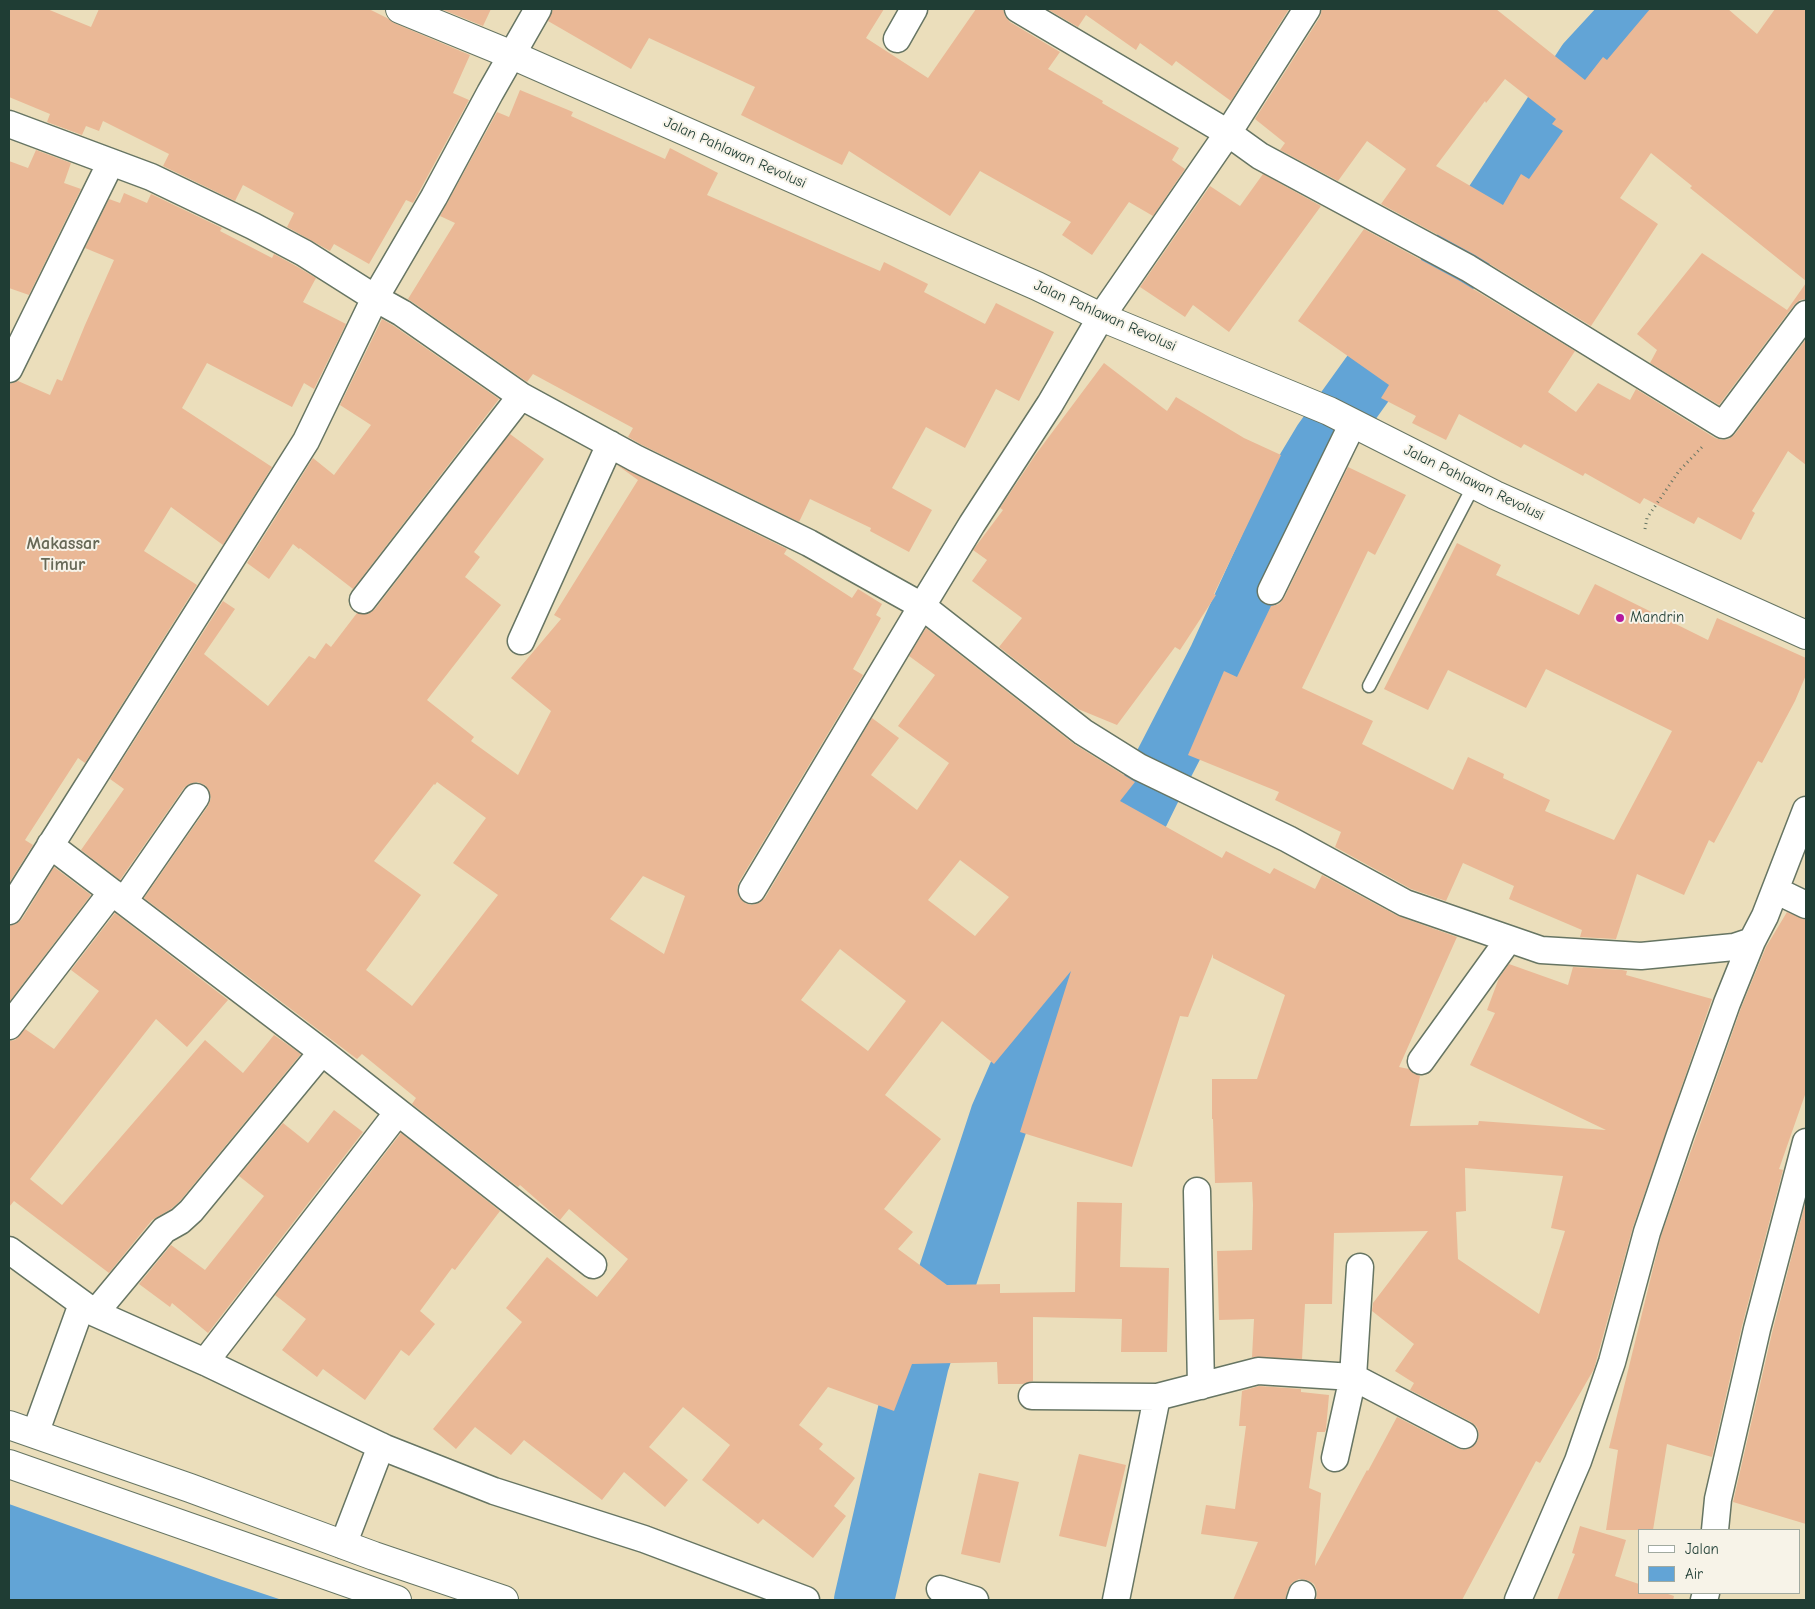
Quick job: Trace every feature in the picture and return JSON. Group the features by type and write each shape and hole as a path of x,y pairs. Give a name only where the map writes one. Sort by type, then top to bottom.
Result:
{"street":[{"name":"Jalan Pahlawan Revolusi","path":"400,9 512,56 1037,286 1101,317 1342,418 1474,485 1806,635"},
{"path":"9,911 306,441 375,298 434,197 490,92 538,9"},
{"path":"897,39 914,9"},
{"path":"1018,9 1228,133 1260,156 1468,268 1723,425 1806,314"},
{"path":"752,890 922,606 972,524 1050,404 1101,317 1228,133 1307,9"},
{"path":"9,124 151,177 304,253 402,313 521,396 610,444 809,543 922,606 1083,732 1139,767 1288,839 1405,903 1541,950 1642,956 1734,947 1752,941"},
{"path":"9,369 111,162"},
{"path":"363,600 521,396"},
{"path":"1271,591 1342,418"},
{"path":"521,641 610,444"},
{"path":"9,1026 118,896 196,797"},
{"path":"1518,1600 1578,1461 1612,1362 1647,1232 1680,1135 1727,1003 1752,941 1765,916 1806,810"},
{"path":"50,845 322,1052 593,1265"},
{"path":"1775,890 1806,905"},
{"path":"1421,1061 1509,939"},
{"path":"39,1424 84,1313 164,1230 180,1222 192,1211 322,1052"},
{"path":"205,1362 398,1112"},
{"path":"1715,1529 1718,1499 1757,1329 1806,1142"},
{"path":"1197,1191 1201,1386"},
{"path":"9,1250 84,1313 205,1362 381,1446 494,1491 644,1539 806,1600"},
{"path":"1335,1458 1353,1377 1360,1267"},
{"path":"1032,1396 1157,1397 1258,1371 1353,1377 1464,1435"},
{"path":"1116,1600 1157,1397"},
{"path":"9,1425 39,1424 190,1488 343,1545 504,1600"},
{"path":"343,1545 381,1446"},
{"path":"9,1464 397,1600"},
{"path":"940,1589 975,1600"}],"lane":[{"path":"1369,686 1474,485"}],"path":[{"path":"1638,560 1648,518 1679,471 1723,425"}],"water":[{"path":"9,1504 222,1580 282,1600 9,1600"}],"building":[{"path":"9,9 47,9 91,27 99,9 369,9 394,23 470,55 453,93 469,100 413,203 406,200 369,264 334,244 330,251 287,227 294,213 243,185 235,201 163,166 169,154 103,121 99,131 86,126 82,135 47,122 50,114 9,97"},
{"path":"441,9 491,9 483,26"},
{"path":"553,9 884,9 866,38 928,78 976,9 1003,9 1005,16 1010,22 1060,52 1048,69 1179,148 1172,160 1185,169 1153,216 1129,202 1092,255 1062,235 1071,222 980,171 950,216 849,151 842,165 741,115 755,87 649,38 631,69 548,21"},
{"path":"1047,9 1289,9 1231,101 1176,61 1172,66 1140,43 1136,50 1086,15 1078,27"},
{"path":"1322,9 1496,9 1585,80 1603,57 1607,60 1650,9 1728,9 1757,34 1775,9 1806,9 1806,281 1690,188 1692,186 1651,153 1620,198 1658,224 1591,326 1475,255 1381,204 1406,169 1367,141 1338,181 1280,150 1285,143 1255,119 1320,17","holes":["1505,79 1556,119 1552,124 1563,131 1529,179 1521,174 1503,205 1436,166 1485,101 1486,103"]},
{"path":"520,90 573,112 571,116 665,159 670,148 718,173 707,195 880,271 884,262 928,284 924,292 985,324 996,303 1054,332 1019,401 996,389 965,448 926,427 892,488 932,510 909,552 870,531 871,528 810,499 799,522 642,445 628,437 633,428 533,374 527,382 408,299 455,223 440,216 497,112 509,117"},
{"path":"36,150 71,163 64,183 81,189 29,295 9,288 9,161 28,168"},
{"path":"1263,174 1321,206 1229,332 1193,305 1185,317 1140,287 1210,186 1240,206"},
{"path":"124,193 147,203 151,194 222,228 220,231 272,258 274,254 296,266 316,278 303,302 346,324 314,389 304,383 292,407 207,363 182,408 272,467 223,545 171,507 144,551 197,585 85,763 78,758 25,840 33,845 9,883 9,384 18,381 50,395 57,379 62,381 114,260 85,248 109,199 120,203"},
{"path":"1364,229 1460,281 1575,351 1548,392 1576,412 1598,383 1630,400 1636,389 1715,438 1729,439 1735,434 1806,339 1806,465 1788,451 1752,511 1755,513 1741,540 1698,517 1694,524 1644,498 1640,504 1585,473 1583,476 1524,444 1521,448 1459,414 1446,440 1412,423 1416,416 1381,398 1389,385 1298,321"},
{"path":"1702,253 1787,310 1806,283 1806,299 1800,300 1794,305 1719,405 1650,363 1657,350 1637,334"},
{"path":"382,319 499,399 353,589 293,544 269,579 247,563 313,458 334,475 371,425 340,405"},
{"path":"1104,363 1167,411 1176,397 1244,438 1281,455 1214,594 1216,595 1180,650 1175,647 1117,725 1078,709 999,647 1022,618 972,581 987,560 973,550 1003,510 1000,508 1036,454"},
{"path":"510,434 544,459 474,552 480,557 465,577 501,605 427,700 474,737 471,741 518,775 551,711 511,678 561,619 554,615 638,480 617,465 787,549 784,554 852,598 858,589 882,604 876,615 881,618 853,669 863,675 739,882 737,889 739,897 745,903 751,905 759,903 765,898 872,718 899,738 871,775 917,810 949,763 898,726 935,675 909,656 926,628 1074,744 1135,782 1120,801 1222,858 1226,851 1270,874 1274,868 1315,889 1322,875 1398,916 1457,937 1399,1067 1409,1069 1420,1076 1410,1126 1478,1125 1479,1121 1606,1130 1470,1065 1495,1013 1487,1010 1499,978 1509,964 1568,985 1573,967 1622,970 1627,971 1626,975 1712,999 1633,1227 1594,1369 1540,1463 1536,1461 1462,1600 1316,1600 1317,1591 1314,1584 1307,1580 1299,1579 1292,1583 1288,1589 1285,1600 1233,1600 1258,1542 1201,1534 1206,1505 1235,1509 1246,1426 1239,1426 1242,1391 1259,1386 1301,1389 1301,1392 1329,1395 1326,1429 1325,1432 1317,1432 1309,1488 1321,1493 1315,1566 1397,1417 1464,1450 1472,1447 1477,1442 1479,1435 1477,1427 1471,1422 1410,1390 1414,1383 1395,1371 1414,1344 1372,1311 1373,1303 1428,1231 1334,1233 1332,1304 1305,1304 1302,1359 1252,1357 1254,1319 1219,1320 1217,1251 1252,1250 1253,1205 1252,1182 1215,1183 1212,1079 1257,1079 1285,995 1213,958 1213,954 1188,1017 1180,1016 1132,1167 1020,1132 1071,971 994,1064 942,1021 885,1095 941,1139 884,1209 913,1232 898,1249 947,1285 1000,1284 1000,1293 1075,1292 1077,1202 1122,1203 1120,1267 1169,1268 1167,1352 1121,1352 1122,1319 1033,1317 1033,1381 1023,1384 998,1384 997,1362 912,1364 894,1411 828,1387 799,1425 823,1444 819,1449 855,1478 834,1506 846,1516 813,1558 763,1519 758,1524 702,1480 730,1445 683,1407 649,1447 688,1480 665,1507 624,1472 602,1500 524,1440 511,1455 475,1427 456,1449 433,1429 522,1322 506,1308 547,1257 597,1297 628,1259 569,1209 560,1220 520,1185 518,1187 412,1104 416,1098 362,1054 357,1059 144,898 208,806 211,798 209,790 205,785 197,782 189,784 184,788 120,880 81,850 124,789 110,779 223,601 235,609 204,654 268,706 309,656 315,659 326,643 331,647 357,613 368,614 375,609","holes":["437,782 486,818 453,863 498,895 412,1006 366,970 421,895 374,861","960,860 1009,897 975,936 928,900","643,876 685,896 664,954 610,919","840,949 906,1001 868,1051 801,1000","1465,1168 1563,1176 1551,1228 1565,1231 1539,1314 1458,1259 1456,1212 1466,1211"]},
{"path":"1348,467 1406,495 1375,555 1368,551 1302,688 1373,721 1362,744 1453,790 1468,757 1504,774 1503,778 1550,800 1545,811 1614,840 1672,731 1546,669 1526,708 1448,670 1428,710 1384,689 1457,543 1501,565 1496,575 1579,615 1595,584 1708,640 1717,618 1806,658 1806,675 1795,701 1762,763 1758,761 1714,843 1709,840 1684,895 1637,874 1616,939 1580,937 1582,930 1509,899 1514,886 1463,863 1446,901 1411,889 1335,847 1341,832 1275,800 1279,792 1188,755 1224,671 1237,677 1271,606 1279,604 1284,598"},
{"path":"54,867 91,895 9,1002 9,926 16,924 22,919"},
{"path":"1787,912 1806,920 1806,1092 1779,1169 1783,1170 1742,1326 1712,1457 1667,1444 1653,1529 1606,1530 1618,1450 1609,1448 1661,1236 1741,1008 1766,947"},
{"path":"115,913 228,1000 187,1047 156,1019 30,1179 62,1205 205,1040 243,1073 274,1035 301,1054 180,1201 171,1209 152,1220 109,1273 14,1201 9,1207 9,1041 15,1040 25,1029 54,1049 99,991 71,970"},
{"path":"334,1110 363,1132 208,1333 172,1303 170,1307 139,1284 171,1245 205,1270 264,1196 239,1176 283,1123 308,1143"},
{"path":"401,1133 500,1211 455,1270 452,1268 420,1311 435,1324 409,1356 401,1350 365,1400 323,1369 317,1377 282,1350 306,1319 275,1295"},
{"path":"1806,1200 1806,1524 1733,1502 1772,1333"},
{"path":"1079,1454 1126,1465 1106,1547 1059,1536"},
{"path":"979,1473 1019,1482 1000,1563 961,1554"},
{"path":"1580,1526 1626,1540 1615,1576 1638,1584 1638,1594 1668,1594 1674,1596 1673,1600 1557,1600 1575,1554 1572,1553"}],"waterway":[{"path":"864,1600 919,1363 1000,1116 1075,944 1150,791 1218,659 1302,476 1323,441 1369,377 1438,288 1587,62 1636,9"}],"place":[{"name":"Mandrin","path":"1620,618"}],"district":[{"name":"Makassar Timur","path":"63,554"}]}
